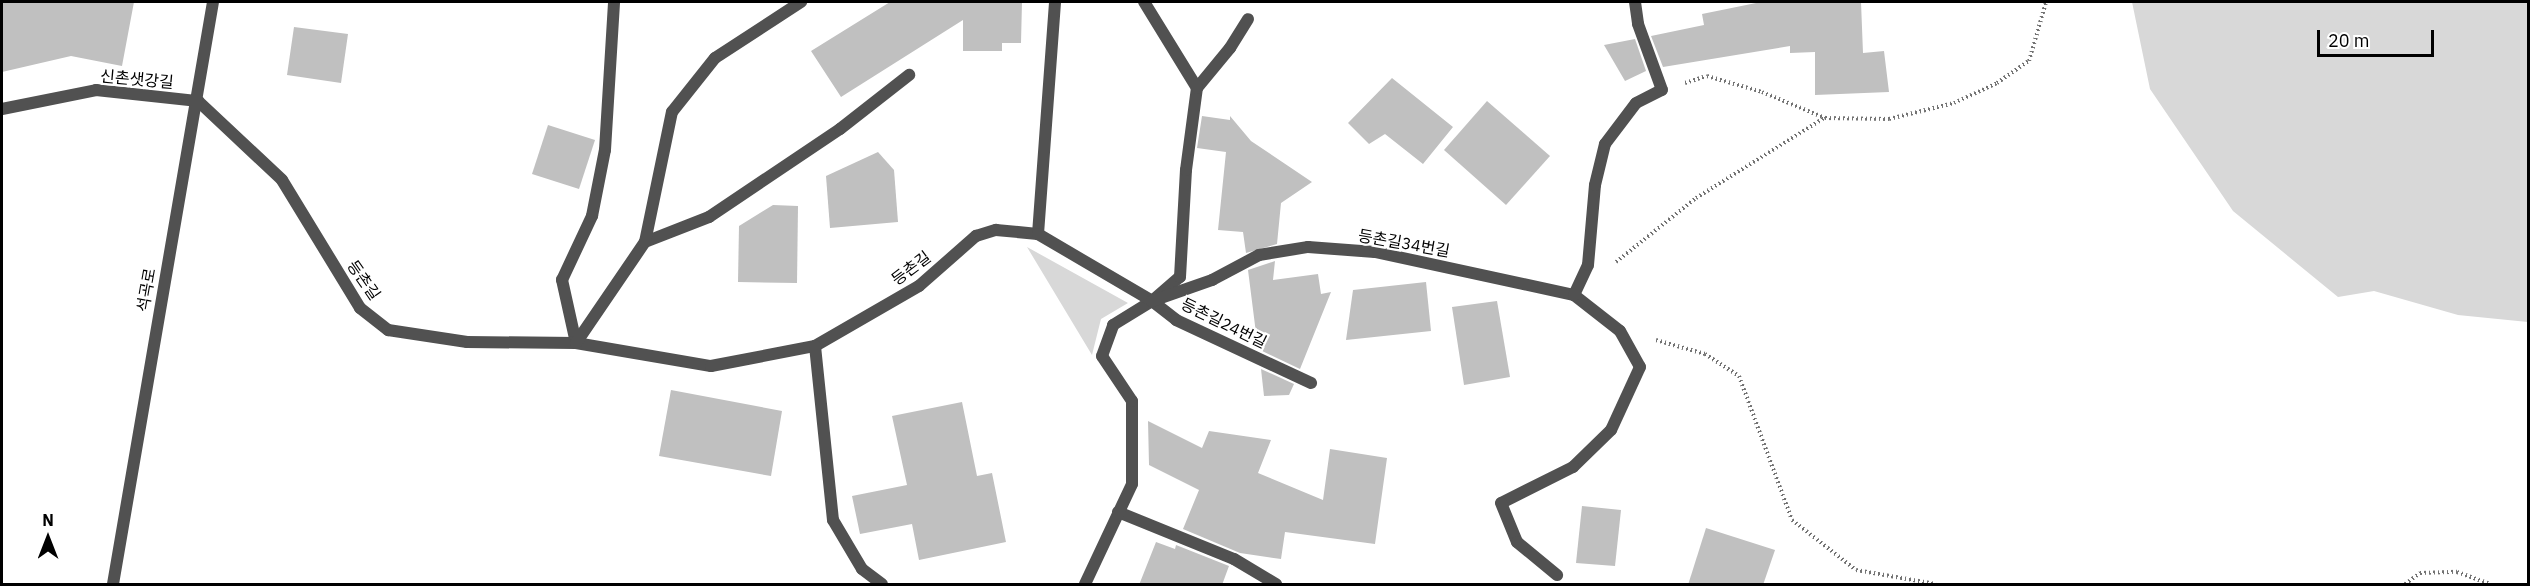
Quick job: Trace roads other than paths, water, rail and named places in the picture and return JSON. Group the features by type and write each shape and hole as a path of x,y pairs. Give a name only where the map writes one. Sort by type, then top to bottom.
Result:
{"street":[{"name":"석곡로","path":"113,585 198,101 213,2"},
{"path":"576,343 561,280 592,216 605,150 614,2"},
{"path":"576,343 645,242 672,112 715,58 801,2"},
{"path":"1055,2 1038,234 1152,301"},
{"path":"1144,2 1197,88"},
{"path":"1574,295 1588,265 1595,185 1605,144 1636,103 1662,90 1638,24 1635,2"},
{"path":"1085,585 1131,484 1132,401 1102,356 1113,325 1152,301 1180,277 1185,170 1197,88 1230,48 1248,19"},
{"path":"645,242 709,217 840,129 909,75"},
{"name":"신촌샛강길","path":"2,109 96,90 198,101"},
{"name":"등촌길","path":"198,101 282,180 360,308 388,330 467,342 576,343 711,366 815,346 919,286 976,236 996,230 1038,234"},
{"name":"등촌길34번길","path":"1152,301 1212,280 1259,255 1308,247 1375,252 1574,295 1620,331 1640,367 1611,430 1573,467 1501,502 1516,542 1557,575"},
{"name":"등촌길24번길","path":"1152,301 1176,320 1311,383"},
{"path":"815,346 833,520 862,569 882,585"},
{"path":"1118,512 1234,558 1276,585"}]}
